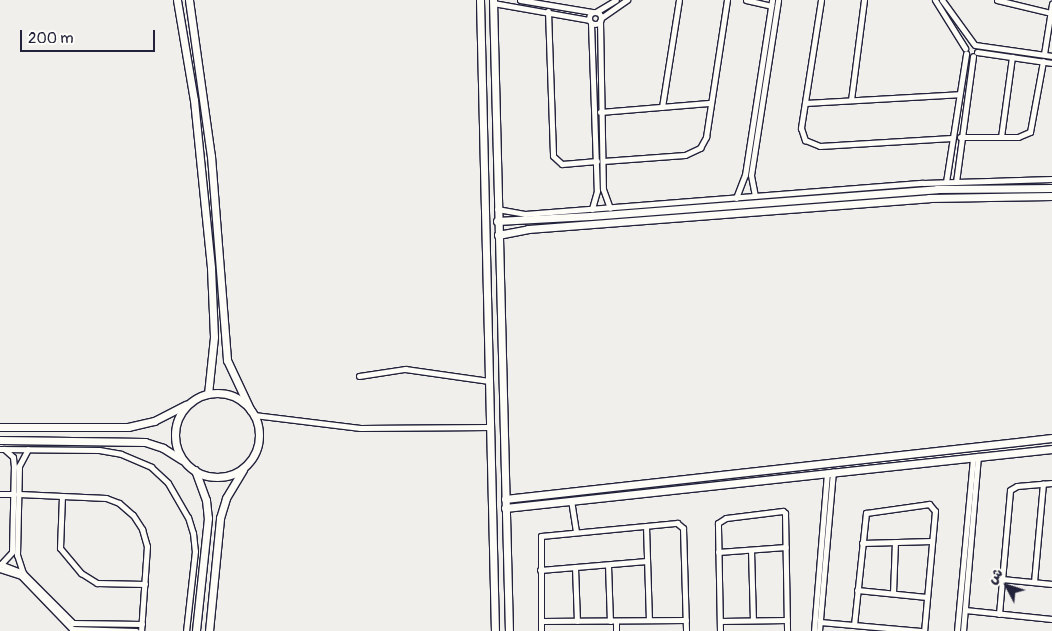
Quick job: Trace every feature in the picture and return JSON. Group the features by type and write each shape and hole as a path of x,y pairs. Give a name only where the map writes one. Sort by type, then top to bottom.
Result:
{"street":[{"path":"177,0 194,100 211,268 214,337 208,394"},
{"path":"189,0 212,156 228,360 253,413 259,442 226,498 218,537 208,631"},
{"path":"480,0 495,631"},
{"path":"520,0 548,2 594,12 601,19 600,161 597,196 592,209"},
{"path":"610,208 604,194 600,161 590,22 594,12 616,0"},
{"path":"509,631 493,2 548,11 590,22 601,19 626,0"},
{"path":"662,107 679,0"},
{"path":"548,11 553,156 562,164 685,155 696,151 706,137 709,103 727,0"},
{"path":"746,0 771,6"},
{"path":"736,198 745,175 772,0"},
{"path":"755,196 751,175 778,0"},
{"path":"820,0 802,132 808,143 816,146 952,138"},
{"path":"851,100 864,0"},
{"path":"935,0 966,51 975,54 1052,62"},
{"path":"942,0 974,45 975,54 960,137 956,182"},
{"path":"997,0 1051,13"},
{"path":"1044,54 1052,4"},
{"path":"946,182 966,51 974,45 1052,56"},
{"path":"1000,137 1012,57"},
{"path":"960,137 1022,136 1032,128 1043,61"},
{"path":"481,75 488,78 494,75"},
{"path":"805,103 959,94"},
{"path":"482,99 488,97 495,100"},
{"path":"600,112 709,103"},
{"path":"497,209 525,214 946,182 1052,179"},
{"path":"498,221 937,189 1052,188"},
{"path":"498,235 528,229 929,198 1052,196"},
{"path":"730,205 730,214"},
{"path":"488,354 496,358 501,354"},
{"path":"359,376 405,369 489,381"},
{"path":"489,381 494,376 502,381"},
{"path":"0,427 128,427 154,421 208,394 230,395 253,413 360,428 490,427"},
{"path":"187,464 177,444 176,428 182,413 193,401"},
{"path":"505,499 1052,438"},
{"path":"0,440 145,442 163,448 195,470 222,476 246,465"},
{"path":"2,449 99,450 121,454 150,468 168,483 185,510 193,533 195,552 186,631"},
{"path":"2,449 14,460 17,556 23,573"},
{"path":"28,449 20,461 12,552 0,564 23,573 73,623 142,624"},
{"path":"505,508 1052,449"},
{"path":"932,451 933,461"},
{"path":"963,631 975,457"},
{"path":"957,631 975,457"},
{"path":"195,470 206,500 207,536 196,631"},
{"path":"746,471 747,481"},
{"path":"820,631 830,472"},
{"path":"814,631 830,472"},
{"path":"1034,582 1043,483"},
{"path":"999,614 1010,490 1014,486 1052,483"},
{"path":"0,494 106,498 119,503 133,515 142,529 147,546 141,631"},
{"path":"62,496 60,548 81,573 97,583 145,584"},
{"path":"572,500 576,531"},
{"path":"820,622 854,625 923,631 935,511 929,504 869,511 865,516 854,625"},
{"path":"720,631 718,552 720,520 783,511 786,514 787,631"},
{"path":"492,525 506,524"},
{"path":"541,631 541,536 576,531 677,524 683,528 686,631"},
{"path":"646,526 649,620"},
{"path":"207,536 218,537"},
{"path":"862,543 932,541"},
{"path":"893,593 896,542"},
{"path":"718,552 786,547"},
{"path":"750,550 753,620"},
{"path":"540,570 647,561"},
{"path":"608,565 613,621 616,631"},
{"path":"575,567 577,621"},
{"path":"0,569 20,576 72,630 136,631"},
{"path":"1002,579 1052,584"},
{"path":"857,590 927,597"},
{"path":"965,610 1052,619"},
{"path":"541,621 686,620"},
{"path":"720,621 787,620"}]}
